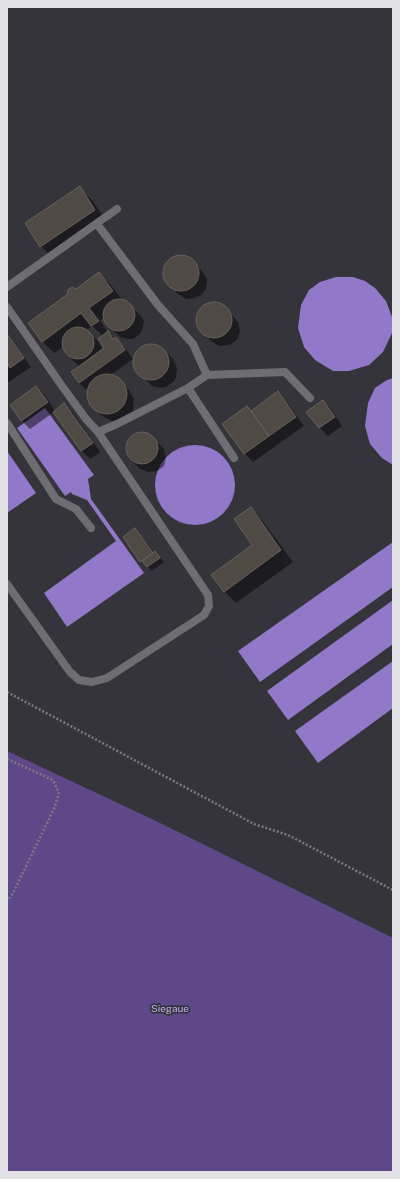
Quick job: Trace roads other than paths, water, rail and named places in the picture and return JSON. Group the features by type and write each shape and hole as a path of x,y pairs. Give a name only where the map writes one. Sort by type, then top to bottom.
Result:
{"lane":[{"path":"7,287 117,209"},
{"path":"97,224 158,305 193,344 208,375"},
{"path":"7,306 62,386 86,419 98,432 208,595 209,606 204,615 107,678 92,682 79,680 70,672 7,584"},
{"path":"98,432 118,424 188,388 208,375 285,372 310,398"},
{"path":"188,388 234,458"},
{"path":"7,423 56,499 76,509 91,528"}],"park label":[{"name":"Siegaue","path":"170,1009"}]}
